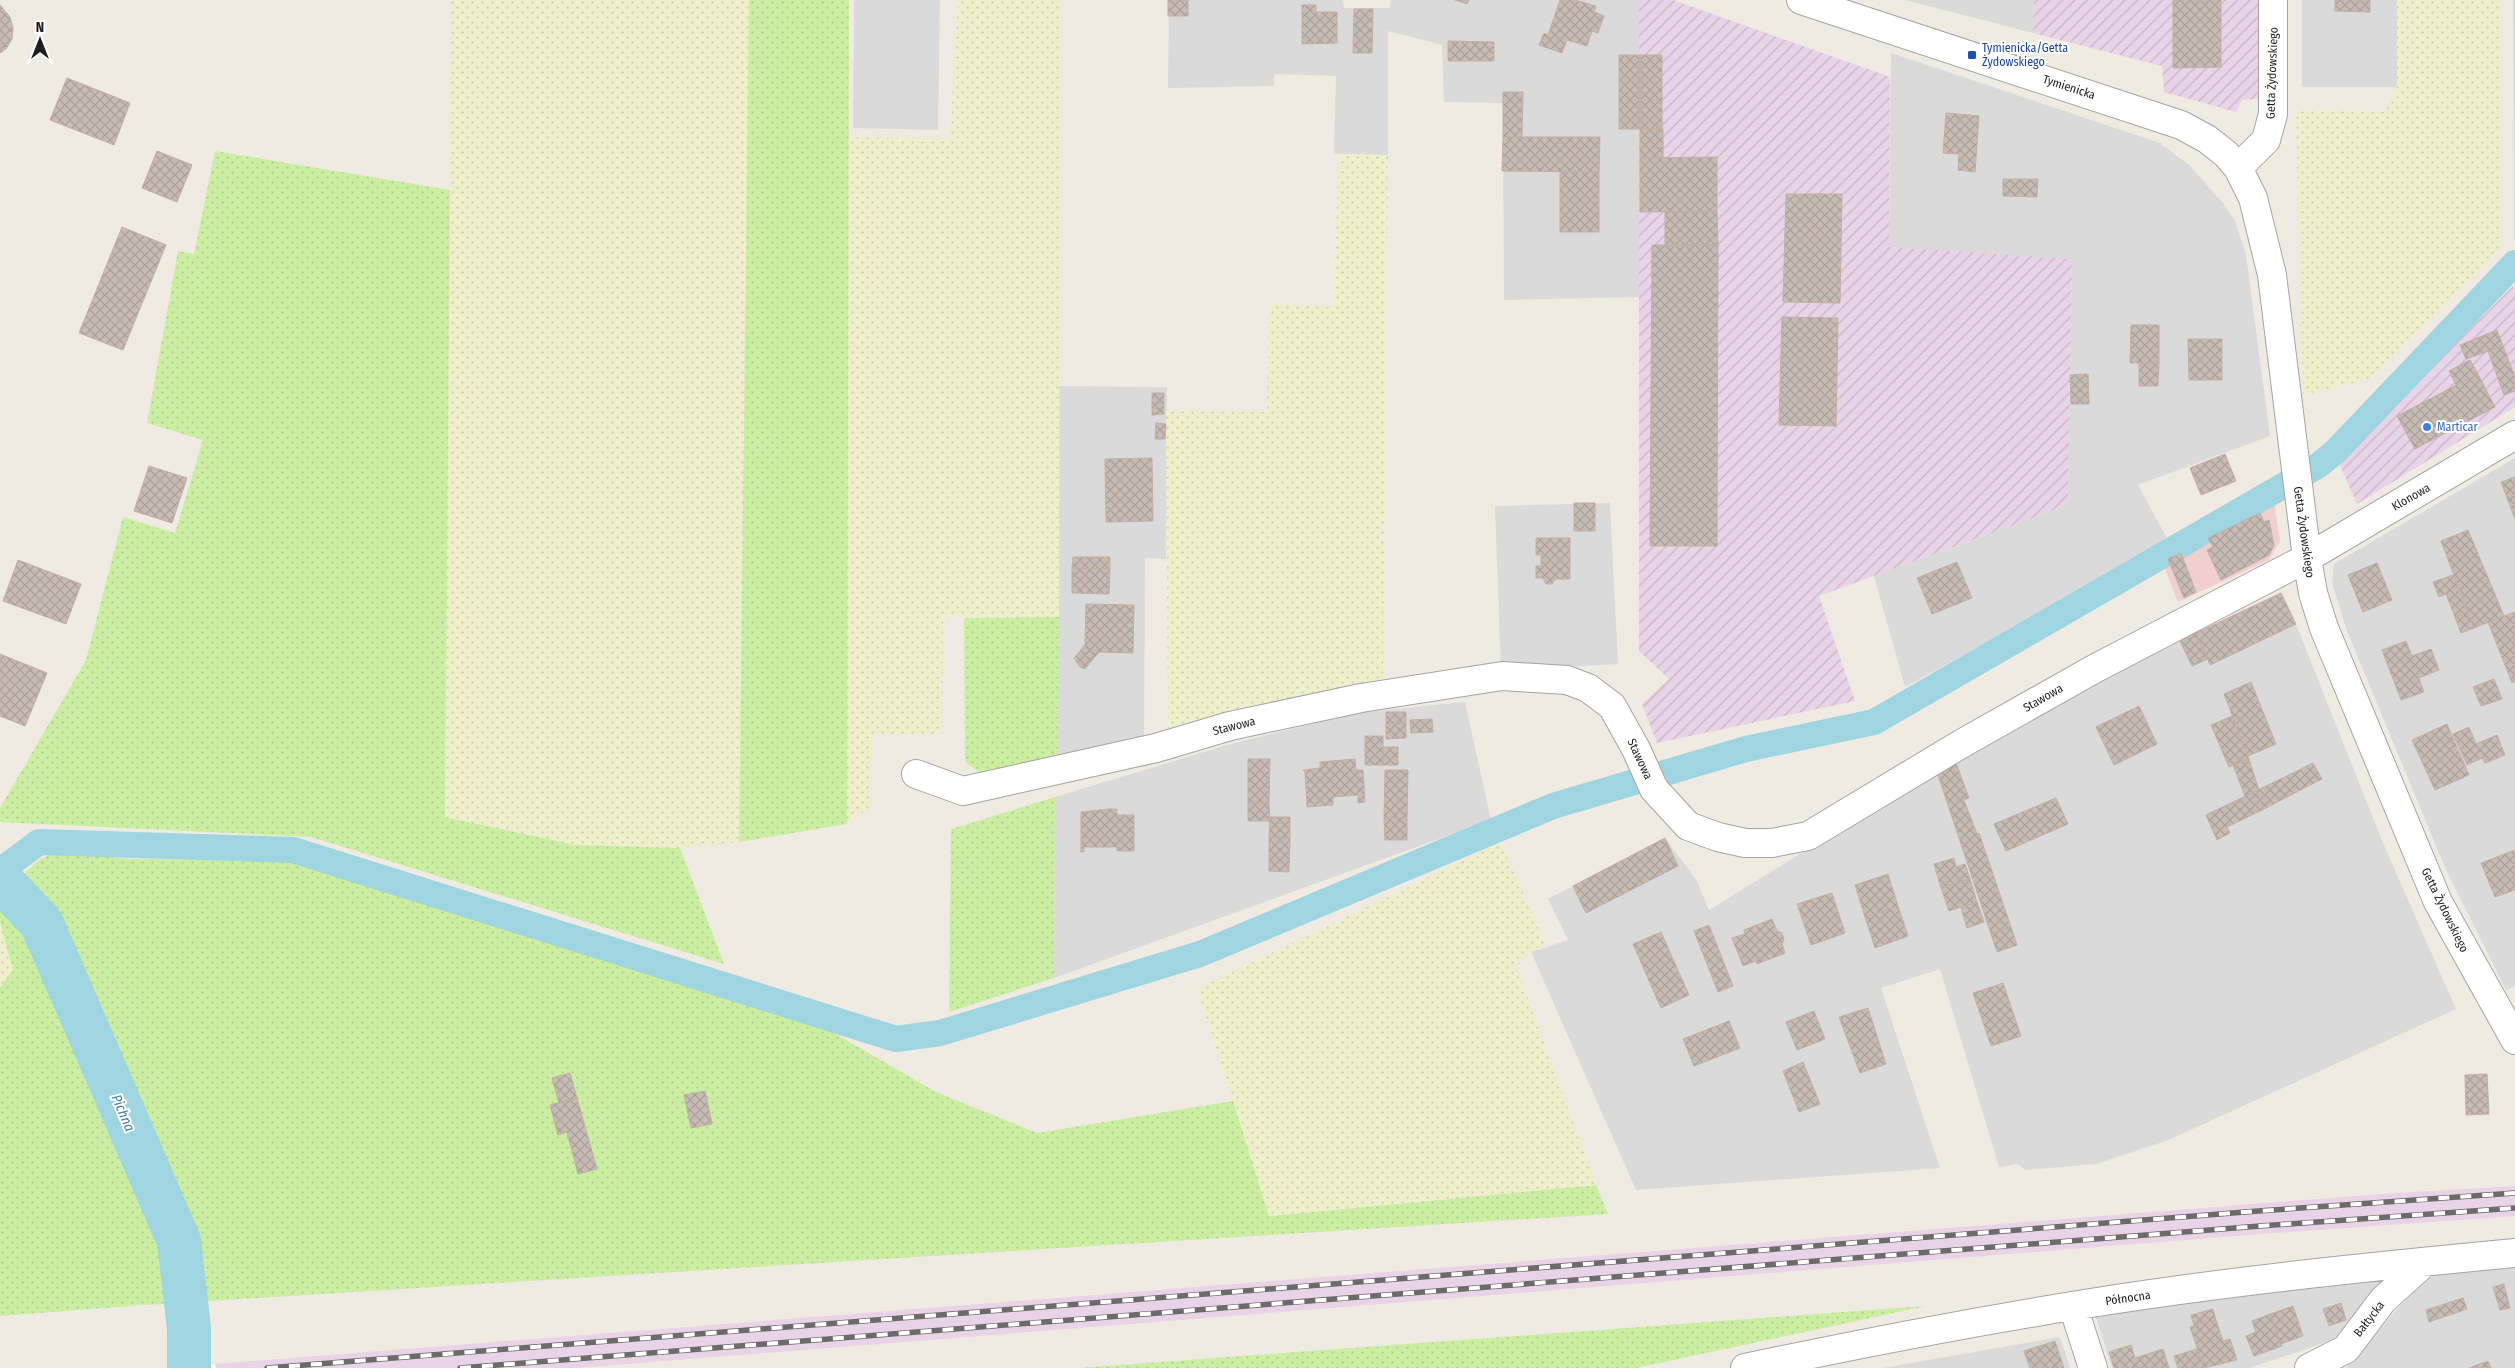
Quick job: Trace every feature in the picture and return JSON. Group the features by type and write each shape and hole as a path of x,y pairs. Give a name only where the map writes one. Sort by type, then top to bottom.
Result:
{"street":[{"name":"Tymienicka","path":"1802,0 2181,125 2207,139 2238,168"},
{"name":"Getta Żydowskiego","path":"2273,0 2273,114 2266,140 2238,168 2253,198 2272,275 2298,494 2313,593 2324,628 2438,902 2515,1040"},
{"name":"Klonowa","path":"2307,558 2515,436"},
{"name":"Stawowa","path":"916,774 963,791 1156,748 1230,726 1361,698 1502,676 1566,680 1588,688 1612,706 1636,749 1654,789 1688,826 1718,837 1745,843 1772,843 1808,836 1961,744 2094,669 2307,558"},
{"name":"Północna","path":"1745,1368 1853,1357 2073,1306 2219,1286 2515,1253"},
{"name":"Bałtycka","path":"2308,1368 2346,1349 2383,1300 2425,1262"},
{"path":"2073,1306 2093,1368"}],"shaded area":[{"path":"854,0 940,0 938,130 853,128"},
{"path":"1169,0 1343,0 1344,8 1390,8 1391,0 1639,0 1640,297 1504,300 1503,103 1444,102 1442,45 1388,31 1388,155 1339,154 1334,153 1336,76 1274,74 1274,86 1168,88"},
{"path":"1639,0 1673,0 1890,77 1889,247 2072,259 2068,505 1819,596 1855,701 1657,743 1642,704 1669,679 1639,651"},
{"path":"1905,0 2034,0 2033,33"},
{"path":"2034,0 2258,0 2258,99 2242,100 2236,112 2164,92 2162,66 2033,33"},
{"path":"2302,0 2397,0 2397,87 2302,87"},
{"path":"2513,0 2515,0 2515,240 2514,240"},
{"path":"1891,53 2160,143 2189,165 2222,202 2235,221 2246,255 2270,436 2138,485 2169,542 1905,687 1874,576 2068,505 2072,260 1889,247"},
{"path":"2513,286 2515,291 2515,407 2357,504 2338,461"},
{"path":"1059,386 1167,387 1166,559 1145,558 1144,738 1058,762"},
{"path":"2515,458 2515,986 2506,990 2446,870 2347,631 2332,583 2334,564"},
{"path":"2274,501 2280,541 2269,560 2178,602 2162,561"},
{"path":"1610,503 1618,664 1501,671 1495,506"},
{"path":"2281,593 2296,624 2383,843 2456,1009 2166,1141 2096,1164 2025,1170 2018,1164 1999,1167 1940,969 1881,988 1940,1168 1636,1190 1531,952 1568,940 1548,899 1665,838 1696,879 1709,910 1909,787 2128,666"},
{"path":"1465,702 1491,820 1054,978 1055,797 1230,744 1357,713"},
{"path":"2515,1186 2515,1216 2260,1234 577,1368 216,1368 215,1364 2382,1194"},
{"path":"2515,1265 2515,1368 2346,1368 2430,1272"},
{"path":"2388,1272 2390,1285 2339,1338 2249,1368 2112,1368 2094,1312"},
{"path":"2060,1337 2070,1368 1883,1368"}],"green space":[{"path":"451,0 749,0 739,842 680,848 576,845 444,817"},
{"path":"749,0 849,0 847,824 739,842"},
{"path":"958,0 1060,0 1059,617 943,617 942,734 871,734 870,807 847,824 847,137 950,139"},
{"path":"2397,0 2501,0 2501,249 2369,379 2303,395 2296,110 2385,112 2397,87"},
{"path":"215,151 450,190 445,817 576,845 680,848 724,964 311,837 0,822 0,808 86,660 123,517 175,533 203,440 147,423 178,251 194,254"},
{"path":"1339,154 1388,155 1383,684 1168,735 1166,411 1267,412 1269,304 1333,307"},
{"path":"1059,617 1058,762 980,773 965,762 964,618"},
{"path":"1055,797 1054,978 949,1012 951,829"},
{"path":"1501,842 1545,943 1515,963 1596,1185 1269,1216 1197,989"},
{"path":"55,852 129,859 296,860 779,1009 822,1026 936,1092 1037,1133 1233,1101 1269,1216 1596,1185 1608,1214 144,1305 0,1316 0,988 13,970 0,922 0,896 39,860"},
{"path":"0,922 13,970 0,988"},
{"path":"1926,1306 1636,1368 1079,1368"}],"pier":[{"path":"215,1364 216,1368 163,1368"}],"building":[{"path":"1168,0 1188,0 1188,16 1168,16"},
{"path":"1455,0 1469,0 1467,4"},
{"path":"1560,0 1575,0 1596,6 1594,12 1604,16 1598,33 1592,31 1587,46 1567,40 1562,53 1539,45 1544,33 1548,35"},
{"path":"2173,0 2221,0 2221,67 2173,68"},
{"path":"2335,0 2370,0 2370,12 2335,11"},
{"path":"0,5 10,17 13,28 12,39 6,49 0,53"},
{"path":"1302,5 1316,5 1316,12 1337,12 1337,43 1302,44"},
{"path":"1354,9 1373,9 1372,53 1353,53"},
{"path":"1448,41 1494,42 1494,61 1448,61"},
{"path":"1619,55 1640,55 1640,129 1619,129"},
{"path":"1640,55 1662,55 1662,129 1640,129"},
{"path":"67,78 130,103 114,145 50,120"},
{"path":"1503,92 1523,92 1522,137 1503,137"},
{"path":"1946,113 1979,116 1975,172 1958,170 1959,154 1943,153"},
{"path":"1640,129 1663,129 1663,158 1640,158"},
{"path":"1503,137 1600,137 1599,172 1502,171"},
{"path":"157,151 192,165 177,202 142,188"},
{"path":"1717,157 1717,211 1640,212 1640,158"},
{"path":"1560,172 1599,172 1599,232 1560,232"},
{"path":"2003,179 2038,179 2037,197 2003,196"},
{"path":"1786,194 1842,194 1840,303 1783,302"},
{"path":"1717,211 1718,245 1665,246 1665,212"},
{"path":"122,227 166,245 123,350 79,333"},
{"path":"1652,245 1718,245 1717,546 1650,546"},
{"path":"1782,317 1838,318 1836,426 1779,425"},
{"path":"2131,325 2159,325 2159,363 2130,363"},
{"path":"2497,330 2503,346 2466,359 2460,345"},
{"path":"2188,339 2222,339 2222,380 2189,380"},
{"path":"2503,346 2515,377 2515,391 2504,395 2488,351"},
{"path":"2470,360 2478,374 2456,385 2449,371"},
{"path":"2139,363 2159,363 2158,386 2139,386"},
{"path":"2088,374 2089,404 2071,404 2070,375"},
{"path":"2478,374 2495,407 2415,449 2397,416"},
{"path":"1152,393 1164,393 1164,414 1152,415"},
{"path":"1156,423 1166,424 1165,439 1155,439"},
{"path":"2225,454 2236,481 2201,495 2190,468"},
{"path":"1152,458 1153,521 1106,522 1105,459"},
{"path":"149,466 187,478 172,523 134,511"},
{"path":"2515,477 2515,519 2501,482"},
{"path":"1574,503 1595,503 1595,531 1574,531"},
{"path":"2260,513 2264,522 2269,520 2274,545 2269,555 2221,580 2207,550 2213,547 2208,538"},
{"path":"2468,530 2504,616 2474,628 2441,541"},
{"path":"1536,538 1570,538 1570,579 1555,579 1552,584 1546,584 1543,578 1536,578 1536,566 1541,566 1541,555 1536,555"},
{"path":"2181,553 2196,592 2184,598 2168,559"},
{"path":"1073,557 1110,557 1110,569 1072,568"},
{"path":"18,560 81,584 66,624 3,601"},
{"path":"1957,562 1972,598 1932,614 1917,578"},
{"path":"2377,563 2392,600 2363,612 2348,575"},
{"path":"1072,568 1110,569 1109,594 1072,593"},
{"path":"2453,575 2467,612 2455,617 2446,594 2439,597 2433,582"},
{"path":"2281,593 2296,624 2210,665 2196,633"},
{"path":"1086,604 1134,605 1133,653 1099,652 1085,669 1080,667 1074,658 1085,645"},
{"path":"2467,612 2474,628 2461,633 2455,617"},
{"path":"2515,612 2515,681 2512,683 2488,622"},
{"path":"2196,633 2208,659 2192,666 2180,641"},
{"path":"2406,641 2412,656 2431,649 2439,670 2419,678 2424,692 2401,700 2382,650"},
{"path":"0,654 47,673 25,726 0,716"},
{"path":"2494,679 2502,699 2481,706 2473,687"},
{"path":"2251,682 2276,744 2248,756 2224,694"},
{"path":"2139,706 2157,744 2114,765 2096,727"},
{"path":"1386,712 1406,712 1406,724 1386,724"},
{"path":"2232,716 2249,759 2229,767 2211,725"},
{"path":"1432,719 1433,732 1411,733 1410,720"},
{"path":"1386,724 1406,724 1406,738 1386,739"},
{"path":"2447,724 2469,775 2435,790 2412,740"},
{"path":"2469,727 2476,744 2497,735 2505,755 2485,763 2482,758 2467,765 2453,734"},
{"path":"1365,736 1383,736 1383,765 1365,765"},
{"path":"1383,747 1398,747 1398,765 1383,765"},
{"path":"1248,759 1270,759 1269,803 1248,803"},
{"path":"1355,759 1356,770 1363,770 1365,802 1358,803 1358,795 1333,797 1333,805 1307,807 1305,772 1303,770 1320,768 1320,762"},
{"path":"2249,759 2259,790 2245,796 2233,765"},
{"path":"1956,763 1969,798 1964,800 1977,834 1979,833 2011,927 1991,934 1937,772"},
{"path":"2313,763 2322,779 2264,809 2256,791"},
{"path":"1385,770 1408,770 1407,818 1384,818"},
{"path":"2256,791 2264,809 2227,827 2230,833 2217,840 2206,815"},
{"path":"2056,798 2068,824 2006,851 1994,824"},
{"path":"1248,803 1269,803 1270,821 1248,821"},
{"path":"1117,809 1117,815 1134,815 1134,851 1117,851 1117,847 1084,847 1084,852 1081,852 1081,812"},
{"path":"1270,817 1290,817 1290,838 1269,837"},
{"path":"1384,818 1407,818 1407,840 1385,840"},
{"path":"1269,837 1290,838 1289,872 1269,871"},
{"path":"1665,838 1678,866 1586,913 1573,886"},
{"path":"2515,850 2515,890 2495,897 2481,863"},
{"path":"1954,858 1956,867 1965,864 1970,879 1941,888 1934,864"},
{"path":"1888,874 1898,906 1865,917 1855,885"},
{"path":"1970,879 1977,902 1949,911 1941,888"},
{"path":"1832,893 1845,933 1811,945 1797,904"},
{"path":"1977,902 1984,922 1967,928 1961,908"},
{"path":"1898,906 1908,936 1875,948 1865,917"},
{"path":"1772,919 1777,931 1782,933 1784,939 1782,944 1785,953 1757,964 1756,961 1743,966 1732,938 1745,934 1744,930"},
{"path":"1709,925 1733,986 1718,992 1694,931"},
{"path":"2011,927 2017,945 1997,952 1991,934"},
{"path":"1661,932 1689,995 1661,1008 1633,944"},
{"path":"2003,983 2021,1036 1991,1046 1973,993"},
{"path":"1868,1008 1886,1064 1860,1073 1839,1017"},
{"path":"1814,1011 1825,1039 1797,1050 1786,1022"},
{"path":"1729,1021 1740,1048 1694,1066 1683,1039"},
{"path":"1803,1062 1820,1104 1799,1112 1783,1071"},
{"path":"570,1073 577,1098 559,1103 552,1078"},
{"path":"2487,1074 2489,1114 2466,1115 2465,1075"},
{"path":"705,1091 712,1124 691,1128 684,1095"},
{"path":"577,1098 597,1169 578,1174 567,1132 558,1135 550,1105"},
{"path":"2504,1284 2510,1308 2500,1310 2493,1287"},
{"path":"2463,1298 2467,1309 2429,1322 2426,1310"},
{"path":"2341,1303 2346,1320 2329,1326 2323,1309"},
{"path":"2293,1306 2303,1336 2281,1344 2270,1314"},
{"path":"2213,1309 2216,1320 2194,1326 2191,1315"},
{"path":"2270,1314 2282,1346 2254,1356 2246,1336 2256,1332 2252,1321"},
{"path":"2216,1320 2223,1341 2230,1339 2237,1360 2204,1368 2190,1327"},
{"path":"2055,1341 2064,1368 2030,1368 2024,1351"},
{"path":"2131,1345 2135,1358 2163,1349 2169,1368 2114,1368 2109,1352"},
{"path":"2197,1349 2204,1368 2178,1368 2174,1356"},
{"path":"2488,1361 2491,1368 2469,1368"}],"waterway":[{"path":"0,871 39,842 293,850 896,1039 940,1033 1200,954 1553,806 1746,749 1874,722 2319,465 2335,452 2515,263"},
{"name":"Pichna","path":"0,879 42,924 179,1241 189,1328 189,1368"}],"railway":[{"path":"267,1368 2258,1211 2515,1193"},
{"path":"460,1368 2260,1226 2515,1208"}],"place":[{"name":"Tymienicka/Getta Żydowskiego","path":"1972,55"},
{"name":"Marticar","path":"2427,427"}]}
